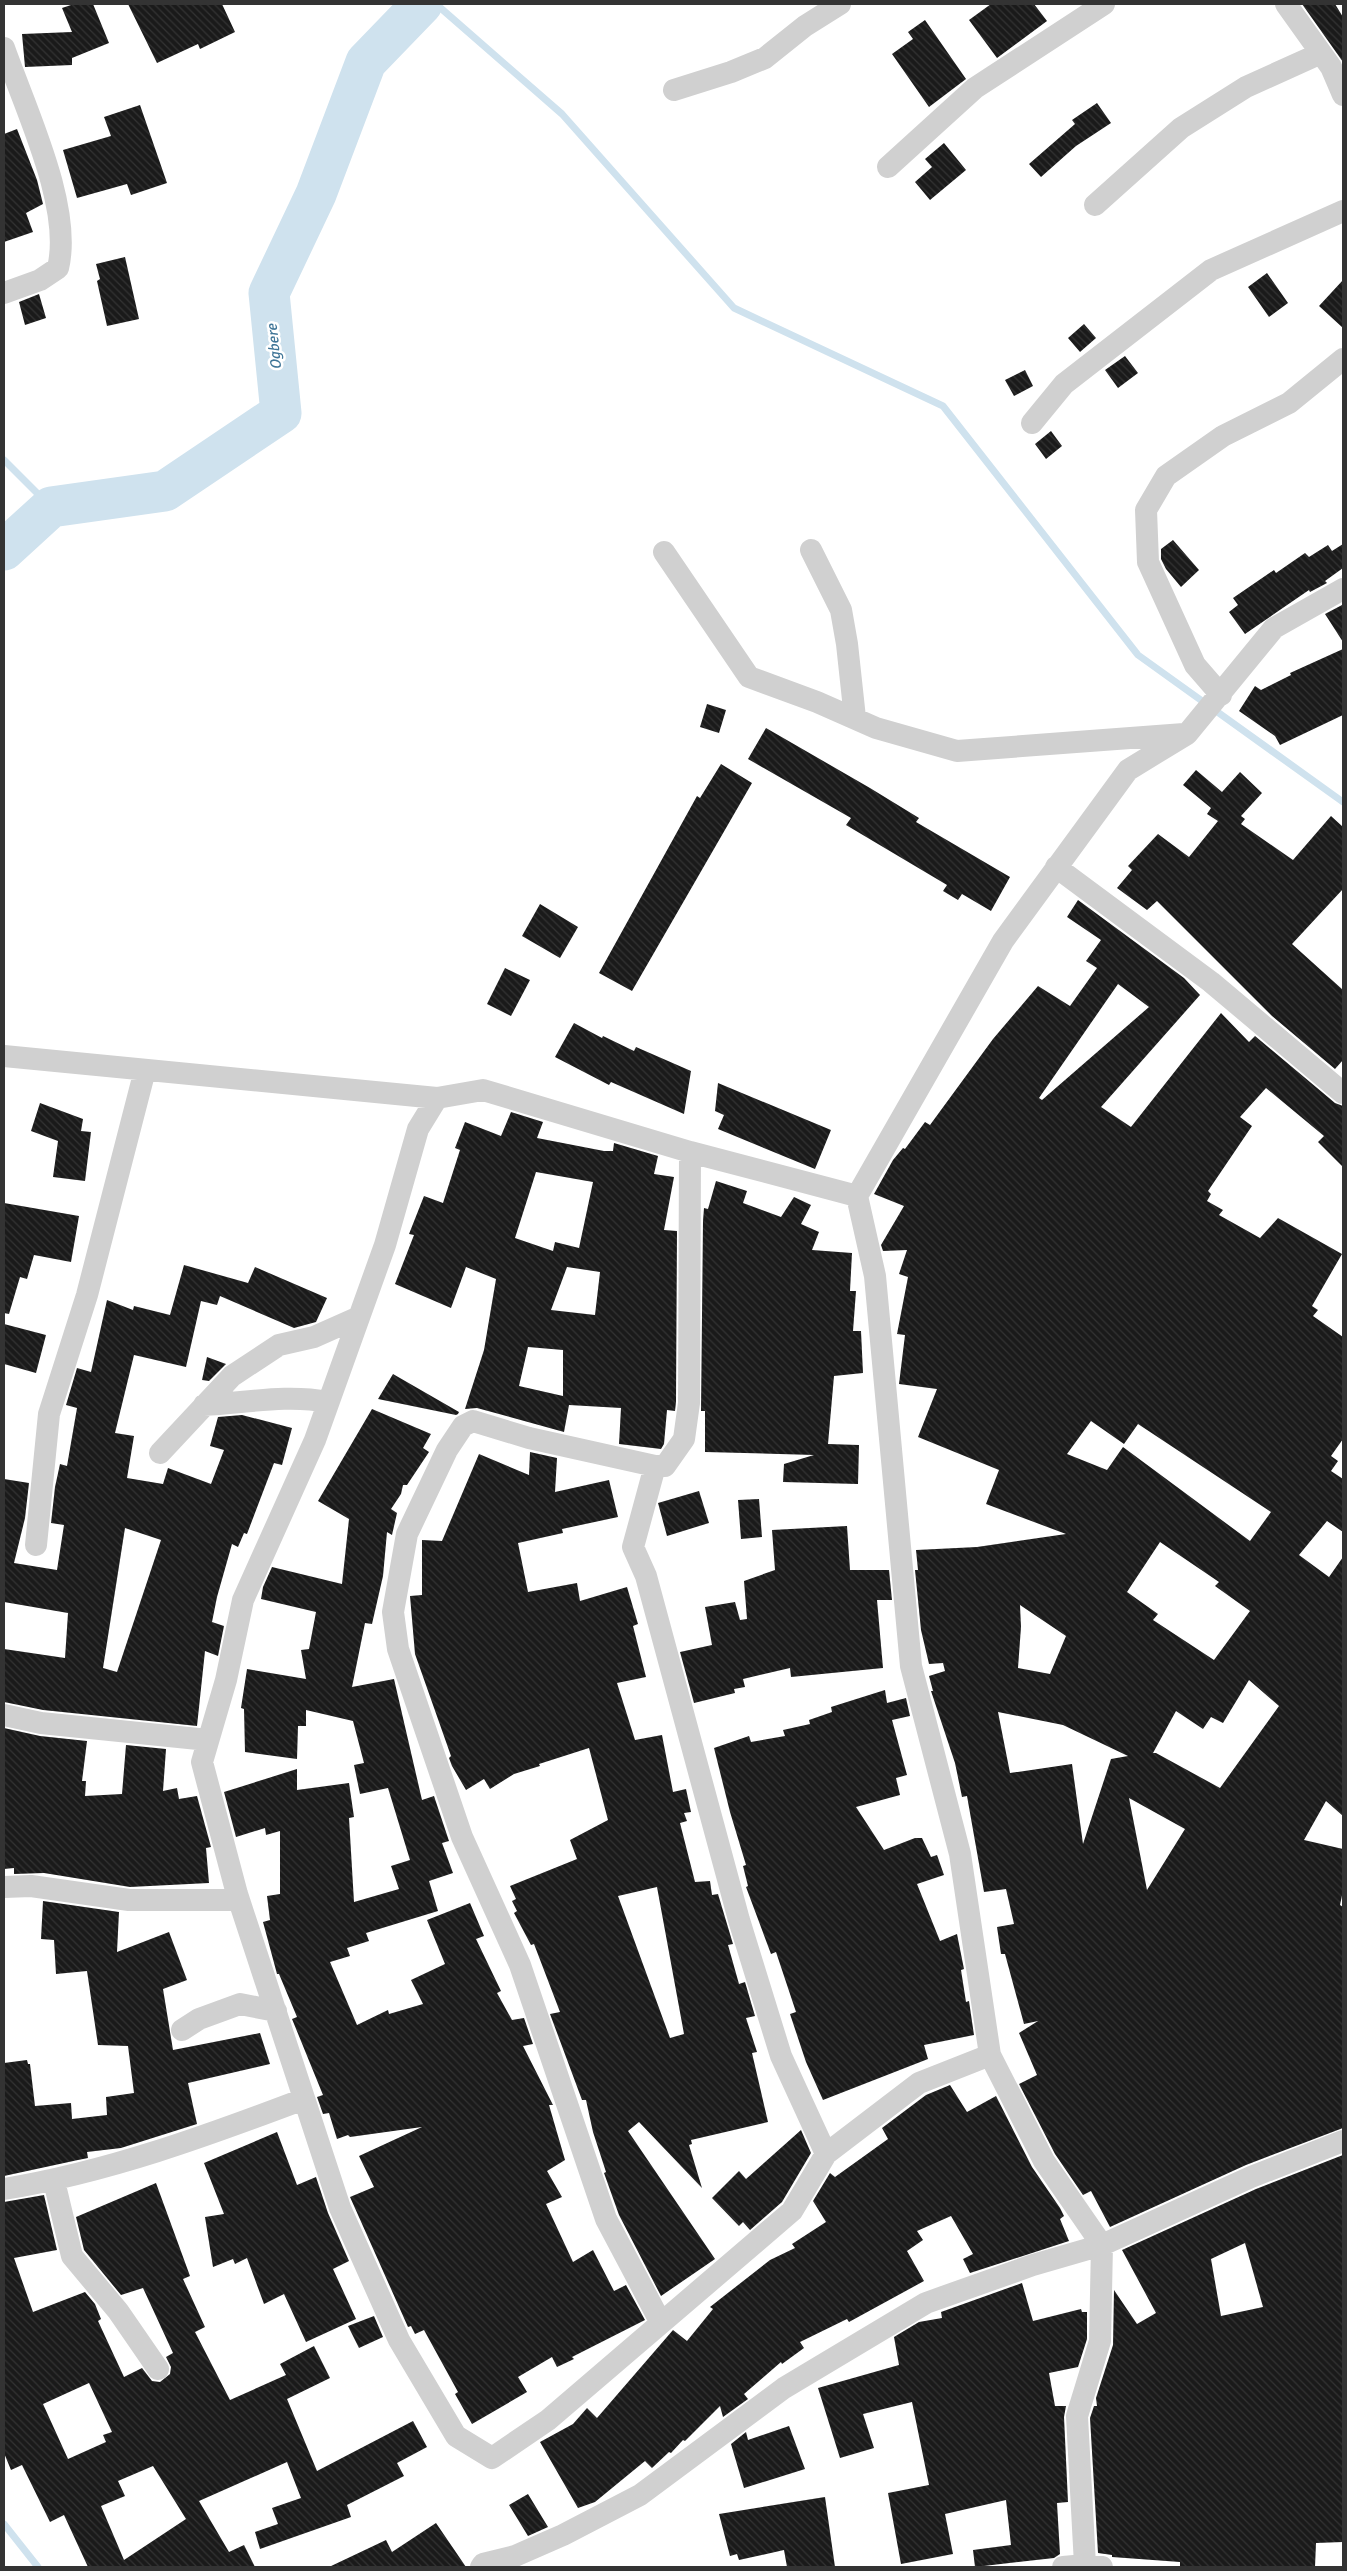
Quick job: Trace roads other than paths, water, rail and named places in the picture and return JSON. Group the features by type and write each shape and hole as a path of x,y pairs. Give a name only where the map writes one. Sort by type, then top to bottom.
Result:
{"street":[{"path":"674,90 731,72 765,58 804,26 840,4"},
{"path":"888,166 974,88 1104,4"},
{"path":"1286,4 1319,54 1330,67 1343,95"},
{"path":"4,48 54,187 62,236 62,251 58,268 40,280 4,293"},
{"path":"1095,205 1181,128 1246,87 1319,54"},
{"path":"1032,422 1064,384 1211,270 1343,211"},
{"path":"1221,695 1195,665 1148,562 1146,510 1166,476 1223,436 1289,403 1343,359"},
{"path":"811,550 841,610 847,644 855,718"},
{"path":"664,552 749,677 817,702 876,728 957,751 1187,734"},
{"path":"1063,2567 1093,2566 1077,2416 1100,2341 1102,2245 1044,2161 990,2055 960,1854 911,1666 875,1276 857,1196 1003,941 1128,770 1187,734 1221,695 1274,628 1343,589"},
{"path":"1056,867 1211,982 1343,1093"},
{"path":"4,1056 437,1098 482,1090 690,1152 857,1196"},
{"path":"36,1544 49,1414 87,1295 145,1070"},
{"path":"437,1098 418,1129 385,1245 315,1440 242,1600 226,1680 202,1762 239,1900 340,2208 399,2340 456,2436 492,2458 548,2420 792,2211 826,2154 919,2083 990,2055"},
{"path":"661,2323 606,2219 520,1965 462,1837 398,1649 392,1612 407,1534 447,1450 463,1426 473,1422 529,1438 655,1466 666,1466 684,1438 689,1403 690,1152"},
{"path":"160,1453 232,1376 280,1345 314,1337 359,1316"},
{"path":"204,1405 285,1398 305,1398 328,1402"},
{"path":"655,1466 633,1547 646,1576 739,1920 781,2056 826,2154"},
{"path":"4,1716 41,1723 208,1740"},
{"path":"4,1887 31,1886 129,1900 239,1900"},
{"path":"182,2030 199,2019 240,2004 276,2011"},
{"path":"4,2189 54,2181 183,2144 304,2099"},
{"path":"481,2567 483,2564 515,2556 563,2535 640,2495 784,2388 926,2303 1033,2265 1102,2245 1251,2177 1343,2141"},
{"path":"54,2181 72,2256 118,2311 158,2370"}],"waterway":[{"name":"Ogbere","path":"4,550 51,507 165,491 281,413 269,293 316,194 366,62 422,4"},
{"path":"436,4 562,114 734,308 943,406 1138,655 1343,802"},
{"path":"4,460 51,507"},
{"path":"4,2524 38,2567"}]}
